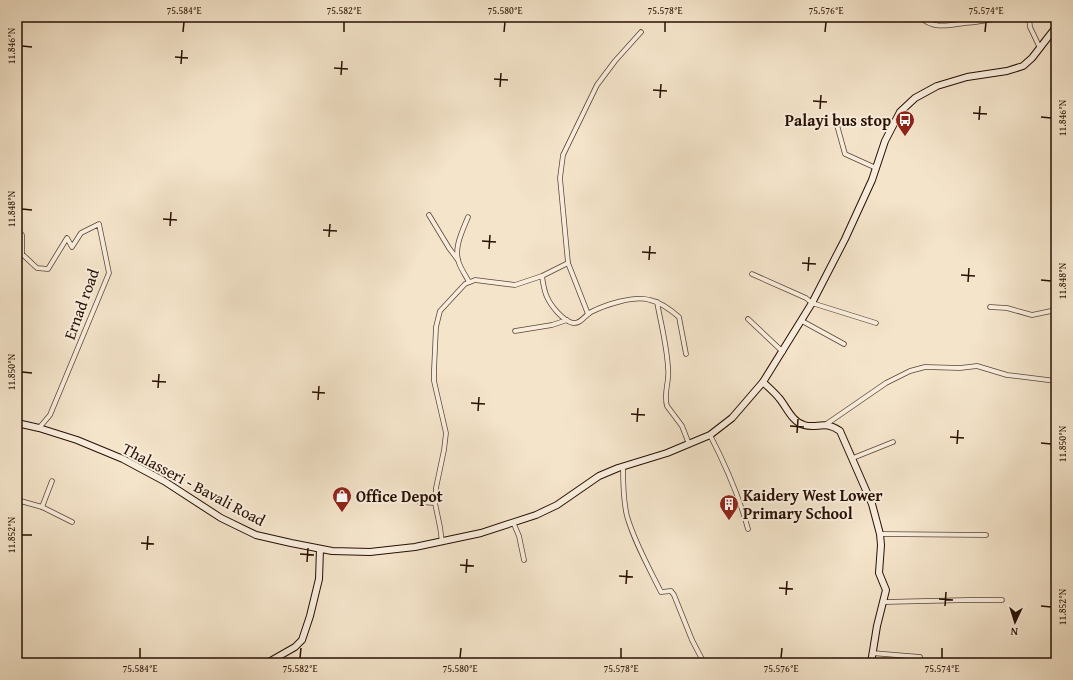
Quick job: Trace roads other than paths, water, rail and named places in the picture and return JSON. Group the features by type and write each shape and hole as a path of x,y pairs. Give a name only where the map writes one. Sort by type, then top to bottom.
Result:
{"main road":[{"name":"Thalasseri - Bavali Road","path":"17,423 77,440 123,459 164,481 221,518 256,535 291,544 332,551 370,552 415,547 481,533 536,515 557,505 599,476 623,466 667,453 710,436 732,418 763,382 812,303 845,239 876,168 885,141 900,112 915,98 937,86 967,77 1007,71 1023,66 1032,58 1056,27"},
{"path":"763,382 779,398 796,421 805,426 834,426 840,431 872,504 880,534 881,545 879,573 886,590 877,626 871,663"},
{"path":"267,663 295,647 302,640 310,616 319,579 320,549"}],"street":[{"path":"920,17 930,24 946,26 987,21 1003,17"},
{"path":"1029,17 1030,27 1040,48"},
{"path":"588,314 568,263 560,178 563,155 597,85 615,61 641,32"},
{"path":"835,118 845,154 876,168"},
{"path":"429,215 458,260 469,282"},
{"path":"458,260 458,244 468,217"},
{"name":"Ernad road","path":"17,230 22,235 22,254 37,268 48,269 67,238 72,247 81,233 99,224 110,273 50,415 38,428"},
{"path":"442,542 435,503 436,488 446,433 434,380 436,327 440,311 454,294 469,282 475,280 515,285 542,276 568,263"},
{"path":"752,274 806,298 812,303 876,323"},
{"path":"542,276 547,297 563,318 573,323 580,322 588,314 611,304 644,299 657,302 679,317 686,354"},
{"path":"657,302 669,369 666,386 666,402 667,406 682,426 689,444"},
{"path":"990,307 1007,308 1032,315 1056,310"},
{"path":"748,319 783,352"},
{"path":"515,331 552,325 567,320"},
{"path":"802,321 844,344"},
{"path":"825,425 886,383 910,371 925,367 960,368 977,366 1007,375 1056,381"},
{"path":"710,436 723,461 740,501 748,529"},
{"path":"853,458 893,442"},
{"path":"623,466 623,486 627,514 633,533 661,592 671,591 674,594 692,640 704,663"},
{"path":"42,507 52,481"},
{"path":"17,500 42,507 72,522"},
{"path":"419,502 435,503"},
{"path":"513,522 519,536 524,560"},
{"path":"880,534 986,535"},
{"path":"884,602 1002,600"},
{"path":"872,654 920,657"}],"place":[{"name":"Palayi bus stop","path":"905,137"},
{"name":"Office Depot","path":"342,513"},
{"name":"Kaidery West Lower Primary School","path":"729,521"}]}
